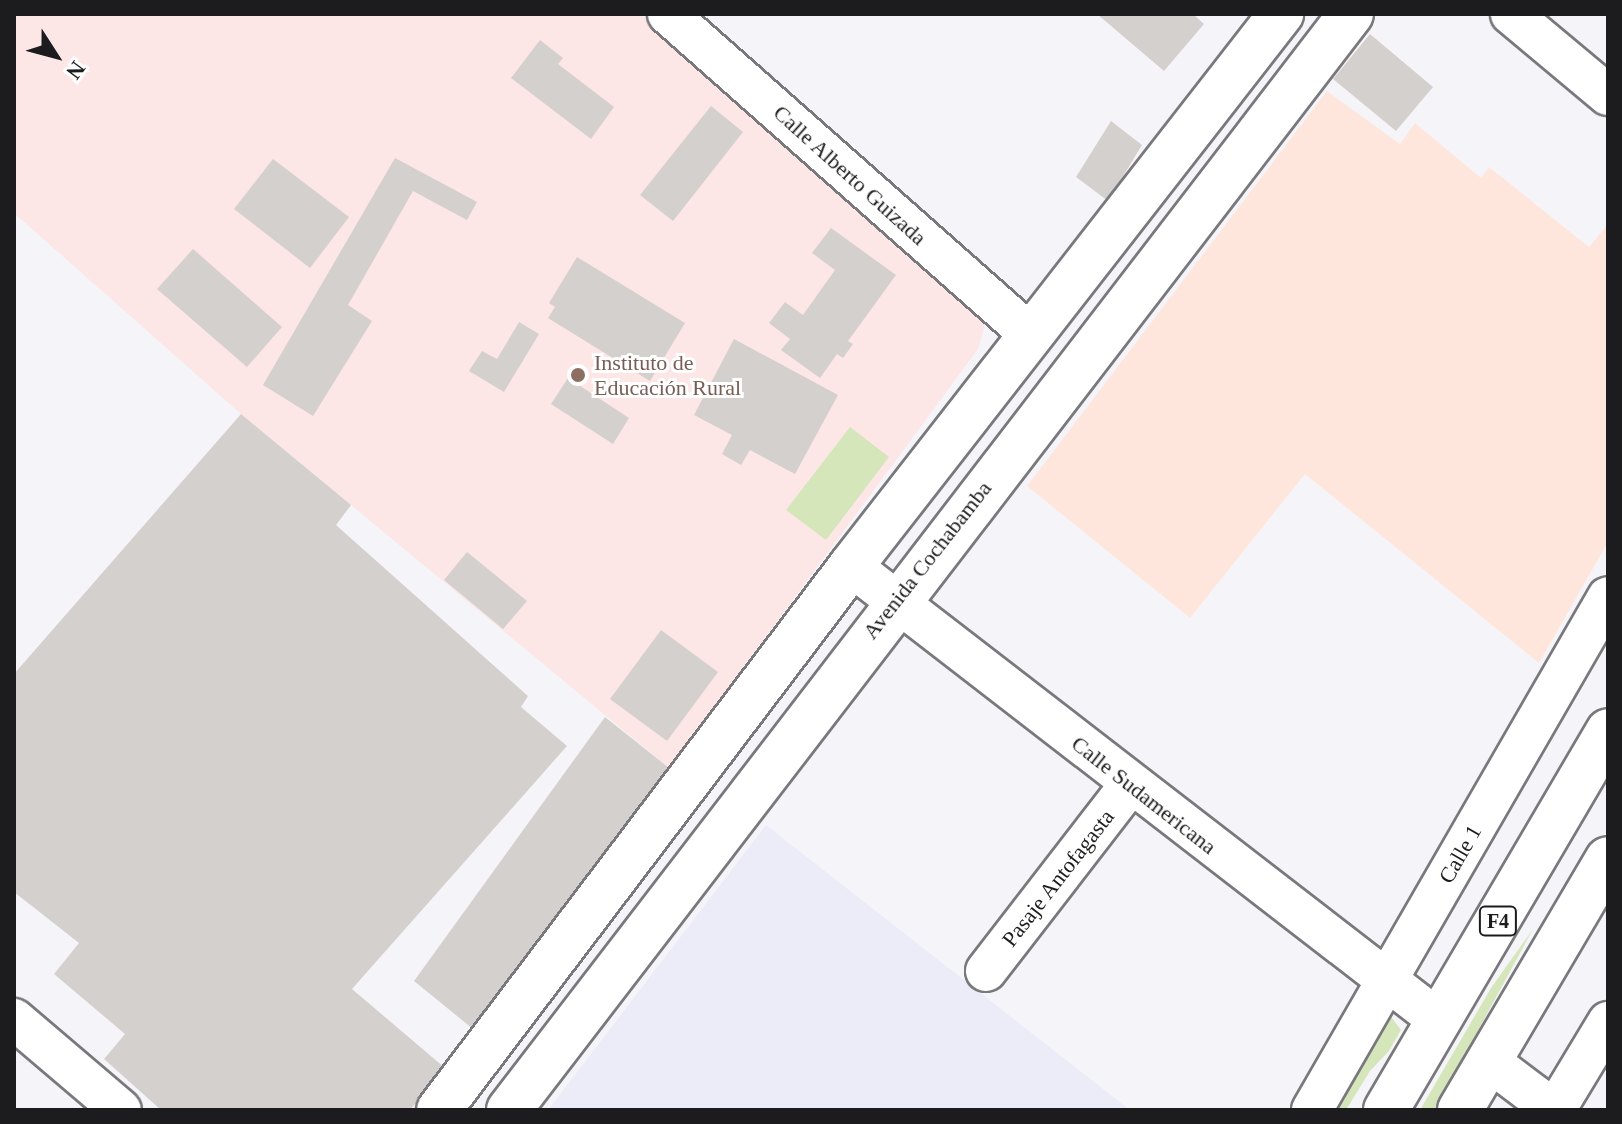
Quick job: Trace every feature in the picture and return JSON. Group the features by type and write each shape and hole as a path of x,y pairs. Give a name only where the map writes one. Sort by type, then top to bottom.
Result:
{"main road":[{"path":"439,1110 851,566 1281,14"},
{"name":"Avenida Cochabamba","path":"509,1110 895,601 1351,14"},
{"name":"F4","path":"1386,1110 1608,731"},
{"path":"1460,1110 1608,859"},
{"path":"1573,917 1608,874"}],"street":[{"name":"Calle Alberto Guizada","path":"668,14 1031,335"},
{"path":"1511,14 1608,95"},
{"name":"Calle Sudamericana","path":"851,566 1130,785 1440,1021"},
{"name":"Calle 1","path":"1312,1110 1608,597"},
{"name":"Pasaje Antofagasta","path":"986,971 1130,785"},
{"path":"14,1019 121,1110"},
{"path":"1489,1061 1554,1110 1608,1022"}],"shaded area":[{"name":"Instituto de Educación Rural","path":"14,14 640,14 985,324 978,349 669,768 241,414 14,213"},
{"path":"1327,91 1400,144 1415,123 1481,178 1489,167 1589,247 1608,224 1608,542 1539,663 1305,474 1190,618 1027,486"},
{"path":"766,825 1130,1110 548,1110"}],"green space":[{"path":"850,427 889,457 826,540 786,510"},
{"path":"1533,929 1435,1110 1420,1110 1491,988"},
{"path":"1389,1014 1401,1030 1389,1051 1370,1071 1346,1110 1334,1110"}],"building":[{"path":"1097,14 1193,14 1204,24 1164,71"},
{"path":"1370,34 1433,87 1396,131 1333,79"},
{"path":"540,40 563,58 558,64 614,107 591,139 511,78"},
{"path":"711,106 743,132 673,221 640,195"},
{"path":"1111,121 1142,145 1108,201 1076,177"},
{"path":"395,158 477,202 467,220 413,191 348,305 372,321 313,416 263,385"},
{"path":"273,159 349,217 310,268 234,209"},
{"path":"831,228 896,275 848,341 853,344 843,358 837,354 820,378 781,350 790,339 769,323 785,302 803,315 835,270 812,253"},
{"path":"193,249 282,327 247,367 157,289"},
{"path":"577,257 685,323 650,381 548,318 555,307 549,303"},
{"path":"519,322 539,334 504,392 469,371 482,351 497,359"},
{"path":"734,339 838,395 795,474 750,450 741,465 722,454 732,435 694,415"},
{"path":"568,378 629,418 613,444 551,404"},
{"path":"241,414 351,505 336,525 528,696 521,707 567,746 352,989 445,1068 410,1110 161,1110 104,1059 125,1034 54,974 79,943 14,892 14,674"},
{"path":"467,552 527,601 503,629 444,580"},
{"path":"661,630 718,672 667,741 610,699"},
{"path":"605,717 669,768 473,1029 414,981"}],"place":[{"name":"Instituto de Educación Rural","path":"578,375"}]}
